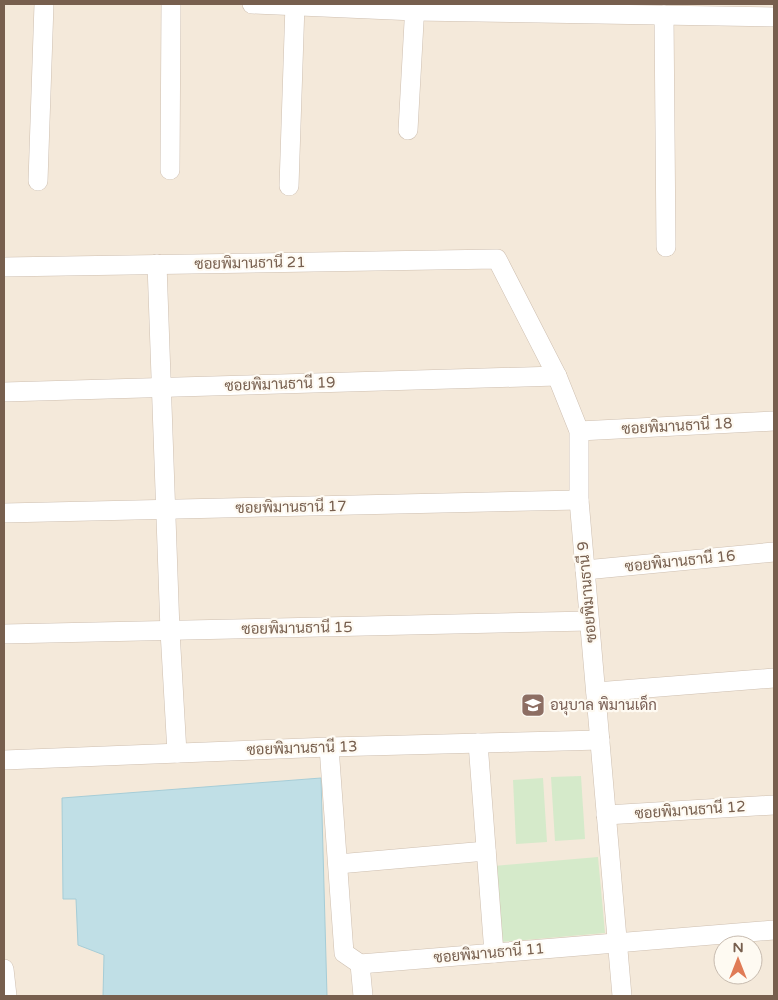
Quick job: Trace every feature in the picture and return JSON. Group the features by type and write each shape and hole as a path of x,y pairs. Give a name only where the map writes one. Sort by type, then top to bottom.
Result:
{"street":[{"path":"38,181 44,4"},
{"path":"170,170 171,4"},
{"path":"252,4 774,17"},
{"path":"289,186 295,4"},
{"path":"408,130 415,8"},
{"path":"664,15 666,247"},
{"name":"ซอยพิมานธานี 21","path":"4,267 496,258"},
{"name":"ซอยพิมานธานี 9","path":"496,258 557,376 579,431 579,500 622,996"},
{"path":"157,264 170,630 177,753"},
{"name":"ซอยพิมานธานี 19","path":"4,392 557,376"},
{"name":"ซอยพิมานธานี 18","path":"579,431 774,422"},
{"name":"ซอยพิมานธานี 17","path":"4,513 579,500"},
{"name":"ซอยพิมานธานี 16","path":"585,570 774,552"},
{"name":"ซอยพิมานธานี 15","path":"4,634 589,621"},
{"path":"596,692 774,678"},
{"name":"ซอยพิมานธานี 13","path":"4,760 329,747 600,740"},
{"path":"478,743 494,953"},
{"path":"329,747 344,953 360,964 363,996"},
{"name":"ซอยพิมานธานี 12","path":"606,815 774,805"},
{"path":"338,864 486,851"},
{"name":"ซอยพิมานธานี 11","path":"360,964 774,930"},
{"path":"4,969 6,996"}],"shaded area":[{"path":"4,4 774,4 774,996 4,996"}],"green space":[{"path":"581,776 585,839 555,841 551,777"},
{"path":"543,778 547,842 516,844 513,780"},
{"path":"598,857 605,933 501,942 494,866"}],"water":[{"path":"321,778 327,996 103,996 104,955 78,945 76,899 63,899 62,798"}],"place":[{"name":"อนุบาล พิมานเด็ก","path":"533,705"}]}
